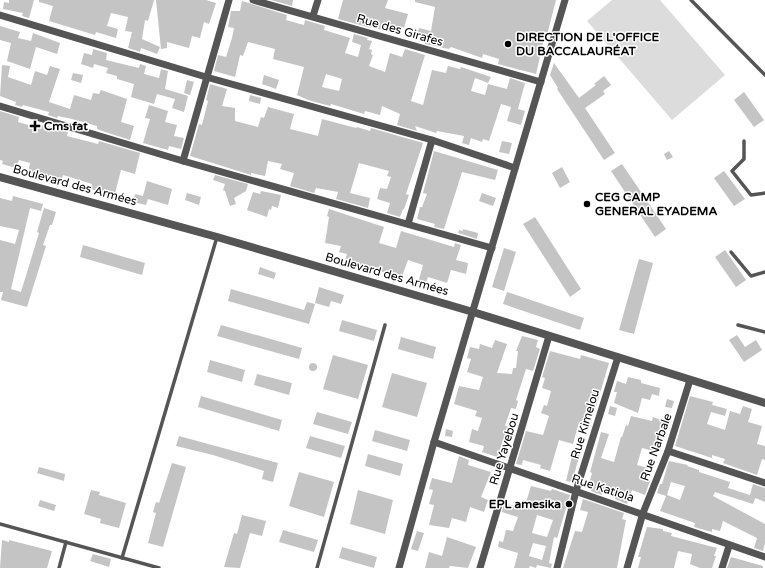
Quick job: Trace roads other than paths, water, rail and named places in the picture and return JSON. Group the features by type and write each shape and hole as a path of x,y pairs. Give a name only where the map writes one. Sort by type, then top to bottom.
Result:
{"street":[{"path":"183,161 229,0"},
{"name":"Rue des Girafes","path":"253,0 541,82"},
{"path":"313,16 318,0"},
{"path":"399,568 434,442 565,0"},
{"path":"0,15 206,77 432,140 516,168"},
{"path":"0,106 183,161 492,248"},
{"path":"408,224 432,140"},
{"name":"Boulevard des Armées","path":"0,177 217,237 473,312 765,403"},
{"name":"Rue Yayebou","path":"480,568 550,336"},
{"name":"Rue Kimelou","path":"557,568 576,491 618,357"},
{"name":"Rue Narbale","path":"628,568 643,513 668,451 690,380"},
{"name":"Rue Katiola","path":"434,442 509,469 643,513 730,546 765,557"},
{"path":"668,451 765,483"},
{"path":"722,568 730,546"}],"lane":[{"path":"691,0 765,75"},
{"path":"744,141 744,159 732,171 752,195 765,193"},
{"path":"122,558 217,237"},
{"path":"731,252 751,276 765,272"},
{"path":"317,568 385,325"},
{"path":"738,325 765,332"},
{"path":"0,524 159,568"},
{"path":"59,568 66,542"}],"place":[{"name":"DIRECTION DE L'OFFICE DU BACCALAURÉAT","path":"508,44"},
{"name":"Cms fat","path":"35,126"},
{"name":"CEG CAMP GENERAL EYADEMA","path":"587,204"},
{"name":"EPL amesika","path":"569,504"}]}
